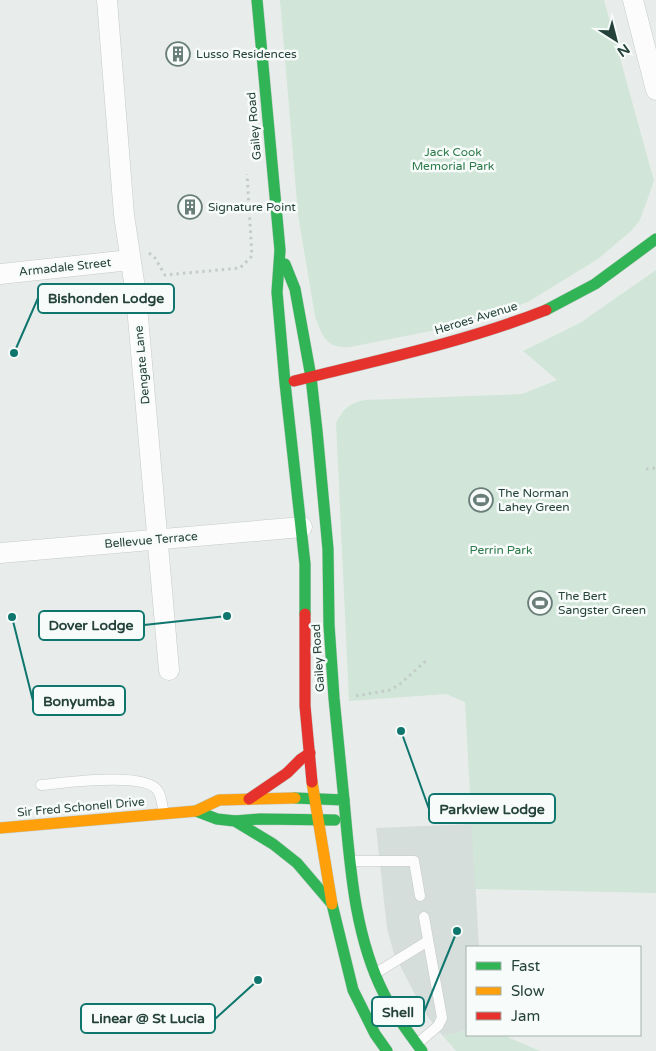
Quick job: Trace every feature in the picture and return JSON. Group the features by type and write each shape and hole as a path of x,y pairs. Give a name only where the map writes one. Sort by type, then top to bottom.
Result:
{"main road":[{"name":"Gailey Road","path":"257,0 280,250 277,292 305,564 304,706 314,799 344,961 354,990 375,1034 387,1051"},
{"name":"Heroes Avenue","path":"285,383 508,325 554,306 595,284 656,239"},
{"name":"Gailey Road","path":"280,250 295,289 310,377 328,549 329,625 334,698 346,820 358,914 366,950 375,973 396,1017 420,1047"},
{"path":"249,799 276,782 310,754"},
{"name":"Sir Fred Schonell Drive","path":"0,828 196,811 219,800 344,800"},
{"name":"Sir Fred Schonell Drive","path":"196,811 217,819 235,821 260,819 346,820"},
{"path":"235,821 285,853 302,869 332,904"}],"street":[{"name":"Dengate Lane","path":"107,0 124,216 136,294 169,670"},
{"path":"633,0 656,90"},
{"name":"Armadale Street","path":"0,274 130,260"},
{"name":"Bellevue Terrace","path":"0,553 302,527"}],"lane":[{"name":"Sir Fred Schonell Drive","path":"41,785 118,780 146,782 154,786 159,792 164,814"},
{"path":"351,861 414,861 420,896"},
{"path":"420,1047 438,1026 442,1018 424,917"},
{"path":"375,973 428,941"}],"path":[{"path":"159,265 165,275 240,268 252,256 247,174"},
{"path":"646,469 656,468"},
{"path":"352,696 390,690 400,684 428,659"}],"shaded area":[{"path":"472,824 479,946 466,946 466,1030 443,1036 424,1012 394,954 387,928 376,828"}],"green space":[{"name":"Jack Cook Memorial Park","path":"280,0 604,0 654,181 640,220 631,231 598,259 528,302 461,325 350,347 335,346 330,343 320,330 315,316 298,215"},
{"name":"Perrin Park","path":"656,270 656,893 475,889 465,702 446,694 349,701 336,423 347,407 365,400 522,394 557,380 523,351 580,323"},
{"path":"466,1030 466,1036 505,1036 540,1051 456,1051 443,1036"}],"traffic: fast":[{"path":"257,0 280,250 277,292 305,564 305,614"},
{"path":"546,310 595,284 656,239"},
{"path":"285,264 295,289 311,377 317,431 328,549 329,625 334,698 344,800"},
{"path":"295,798 344,800 351,874 366,948 384,994 422,1051"},
{"path":"196,811 217,819 235,821 273,844 297,863 332,904 353,990 375,1034 387,1051"},
{"path":"235,821 260,819 335,820"}],"traffic: slow":[{"path":"312,782 332,904"},
{"path":"0,828 196,811 219,800 295,798"}],"traffic: jam":[{"path":"294,381 453,341 546,310"},
{"path":"305,614 305,706 312,782"},
{"path":"249,799 287,773 310,753"}],"place":[{"name":"Lusso Residences","path":"178,54"},
{"name":"Signature Point","path":"190,207"},
{"name":"Bishonden Lodge","path":"14,353"},
{"name":"The Norman Lahey Green","path":"481,500"},
{"name":"The Bert Sangster Green","path":"540,603"},
{"name":"Dover Lodge","path":"227,616"},
{"name":"Bonyumba","path":"12,617"},
{"name":"Parkview Lodge","path":"401,731"},
{"name":"Shell","path":"457,931"},
{"name":"Linear @ St Lucia","path":"258,980"}]}
